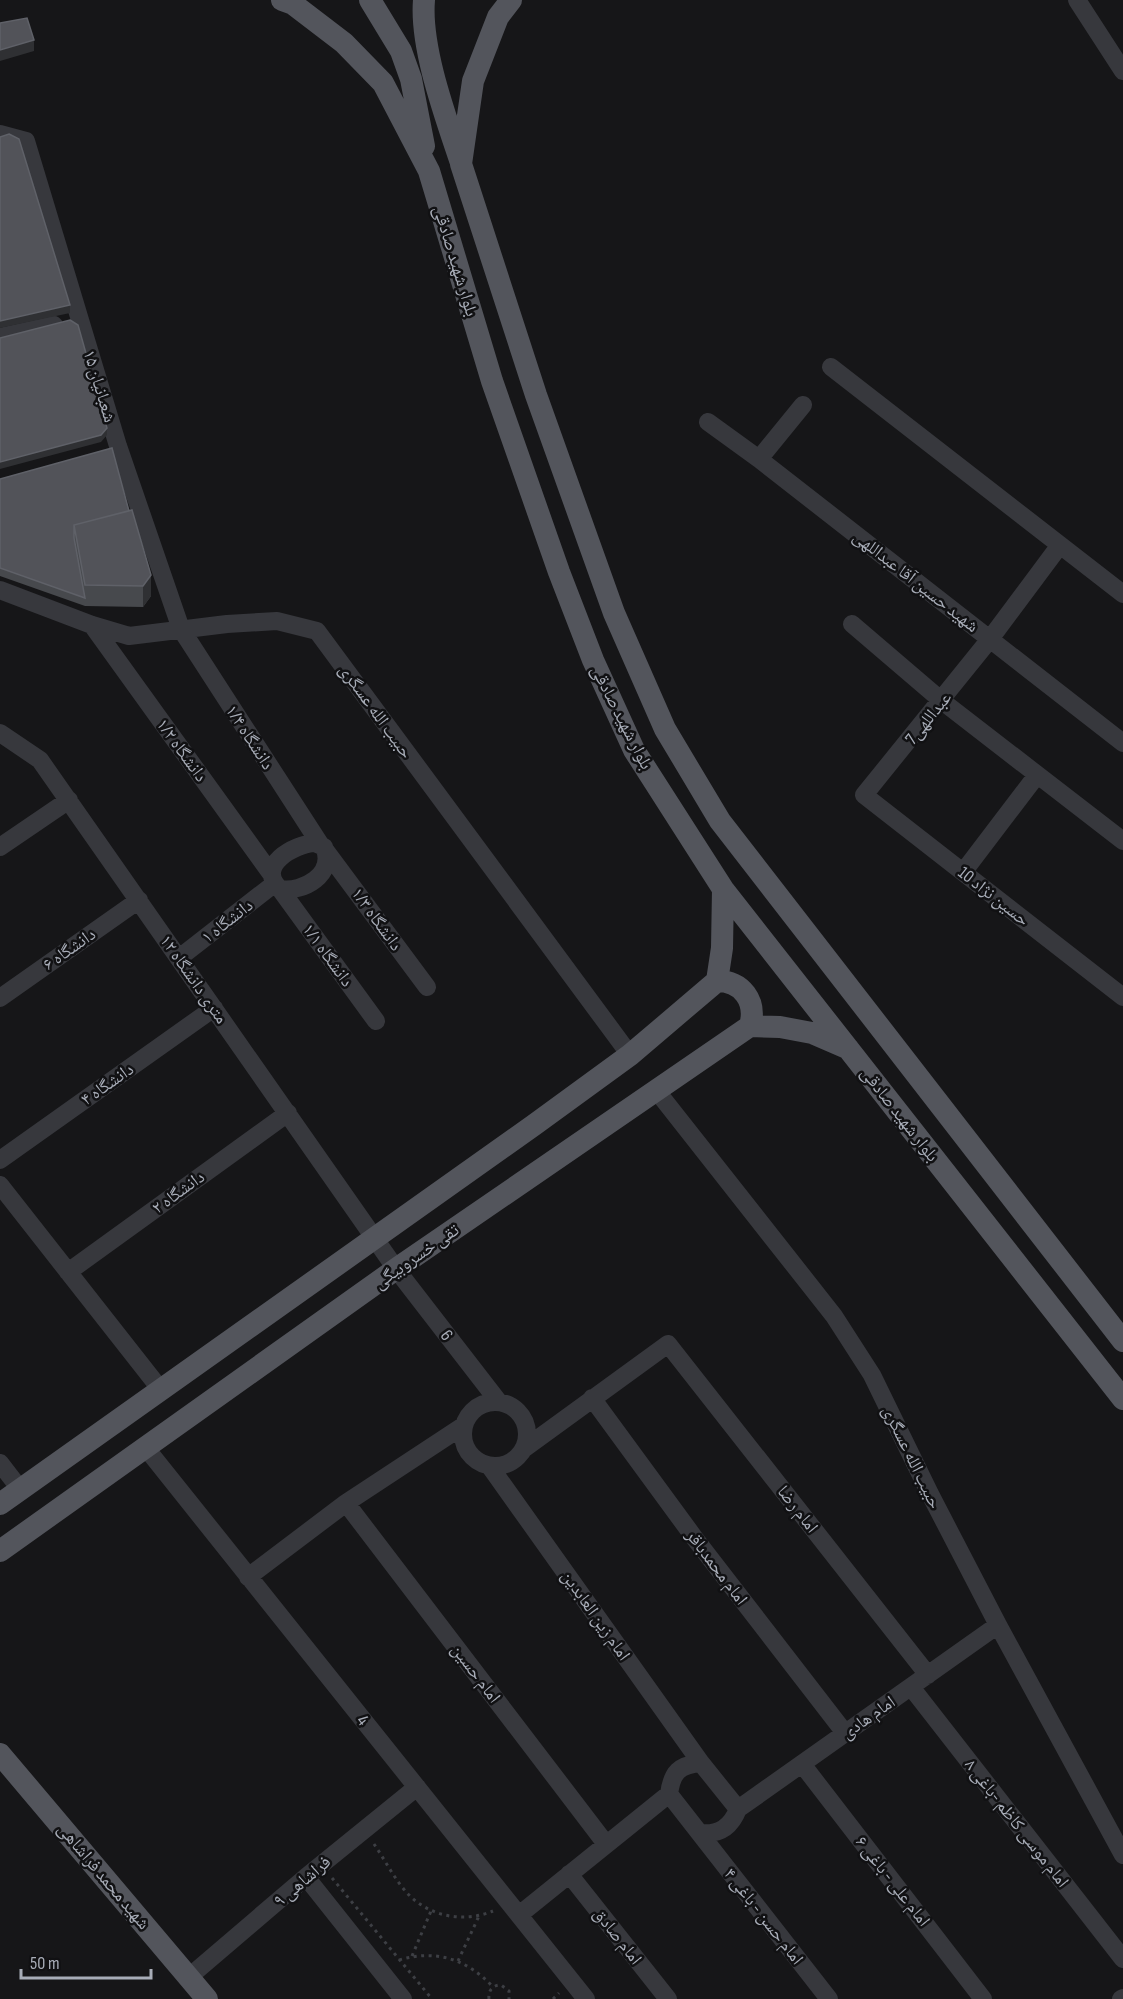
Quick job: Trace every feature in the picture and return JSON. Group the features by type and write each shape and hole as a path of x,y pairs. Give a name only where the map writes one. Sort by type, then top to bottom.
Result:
{"main road":[{"name":"بلوار شهید صادقی","path":"282,0 293,3 344,43 383,83 429,171 492,381 559,572 593,660 634,750 723,889 1123,1399"},
{"path":"370,0 400,51 411,80 429,171"},
{"path":"424,0 423,11 428,44 441,101 461,164"},
{"name":"بلوار شهید صادقی","path":"511,0 498,17 473,81 461,164 536,395 614,613 665,729 720,821 1123,1341"},
{"path":"0,1504 534,1125 630,1054 717,981 722,948 723,889"},
{"path":"717,981 733,983 746,993 752,1009 750,1026 780,1027 812,1033 850,1049"},
{"name":"تقی خسروبیگی","path":"0,1551 396,1269 750,1026"},
{"name":"شهید محمد فراشاهی","path":"0,1754 207,1999"}],"street":[{"path":"1077,0 1123,71"},
{"name":"شعبانیان ۱۵","path":"0,134 26,141 118,446 181,629"},
{"path":"0,337 80,318"},
{"path":"831,367 1123,594"},
{"path":"759,459 803,405"},
{"name":"شهید حسین آقا عبداللهی","path":"708,422 759,459 1123,743"},
{"path":"97,452 118,446"},
{"name":"عبداللهی7","path":"864,795 942,701 1060,545"},
{"name":"حبیب الله عسگری","path":"0,590 92,625 129,636 227,624 277,621 317,631 630,1054"},
{"path":"852,624 942,701 1123,841"},
{"name":"دانشگاه ۱/۲","path":"92,625 276,882"},
{"name":"دانشگاه ۱/۴","path":"181,629 323,847"},
{"name":"۱۲ متری دانشگاه","path":"0,734 40,759 375,1238"},
{"path":"964,871 1037,775"},
{"name":"حسین نژاد 10","path":"864,795 1123,997"},
{"path":"0,847 69,800"},
{"path":"304,844 323,847 327,858 325,868 318,878 297,889 276,882 278,860 285,853 304,844"},
{"name":"دانشگاه ۱/۳","path":"323,847 427,987"},
{"name":"دانشگاه ۱","path":"179,958 276,882"},
{"name":"دانشگاه ۱/۱","path":"276,882 376,1021"},
{"name":"دانشگاه ۶","path":"0,998 139,900"},
{"name":"دانشگاه ۴","path":"0,1160 214,1008"},
{"name":"حبیب الله عسگری","path":"656,1090 834,1316 872,1375 998,1625 1123,1855"},
{"name":"دانشگاه ۲","path":"68,1272 288,1113"},
{"path":"0,1185 160,1390"},
{"name":"6","path":"375,1238 396,1269 498,1401"},
{"name":"امام رضا","path":"592,1398 668,1344 928,1675"},
{"path":"463,1426 463,1445 474,1460 491,1468 512,1463 525,1448 592,1398"},
{"name":"امام محمدباقر","path":"592,1398 696,1540 845,1733"},
{"path":"248,1577 346,1503 463,1426 472,1410 484,1403 498,1401 516,1410 527,1427 525,1448"},
{"name":"4","path":"146,1448 519,1915 581,1997"},
{"path":"0,1463 20,1489"},
{"name":"امام زین العابدین","path":"491,1468 701,1763 738,1809"},
{"name":"امام حسین","path":"346,1503 606,1844"},
{"name":"امام هادی","path":"700,1833 711,1834 725,1829 734,1819 738,1809 998,1625"},
{"name":"امام موسی کاظم -باغی ۸","path":"911,1687 1123,1959"},
{"path":"519,1915 669,1794 671,1781 677,1770 701,1763"},
{"name":"امام علی - باغی ۶","path":"802,1764 983,1999"},
{"name":"فراشاهی ۹","path":"189,1977 306,1877 417,1787"},
{"name":"امام حسن - باغی ۴","path":"669,1794 829,1999"},
{"name":"امام صادق","path":"569,1874 668,1999"},
{"path":"306,1877 403,1999"}],"path":[{"path":"373,1843 409,1895 431,1911 457,1917 480,1916 497,1909"},
{"path":"339,1870 331,1877 432,1999"},
{"path":"412,1956 431,1911"},
{"path":"458,1960 480,1916"},
{"path":"399,1960 412,1956 438,1955 458,1960 474,1970 492,1987"},
{"path":"489,1999 489,1991 492,1987 501,1985 509,1991 509,1999"}],"building":[{"path":"27,18 34,40 0,50 0,23"},
{"path":"9,134 19,139 70,305 0,321 0,137"},
{"path":"70,320 78,325 107,428 101,435 0,462 0,338"},
{"path":"112,448 129,511 74,525 74,538 85,598 0,568 0,479"},
{"path":"132,510 151,575 143,586 85,585 74,525"}]}
